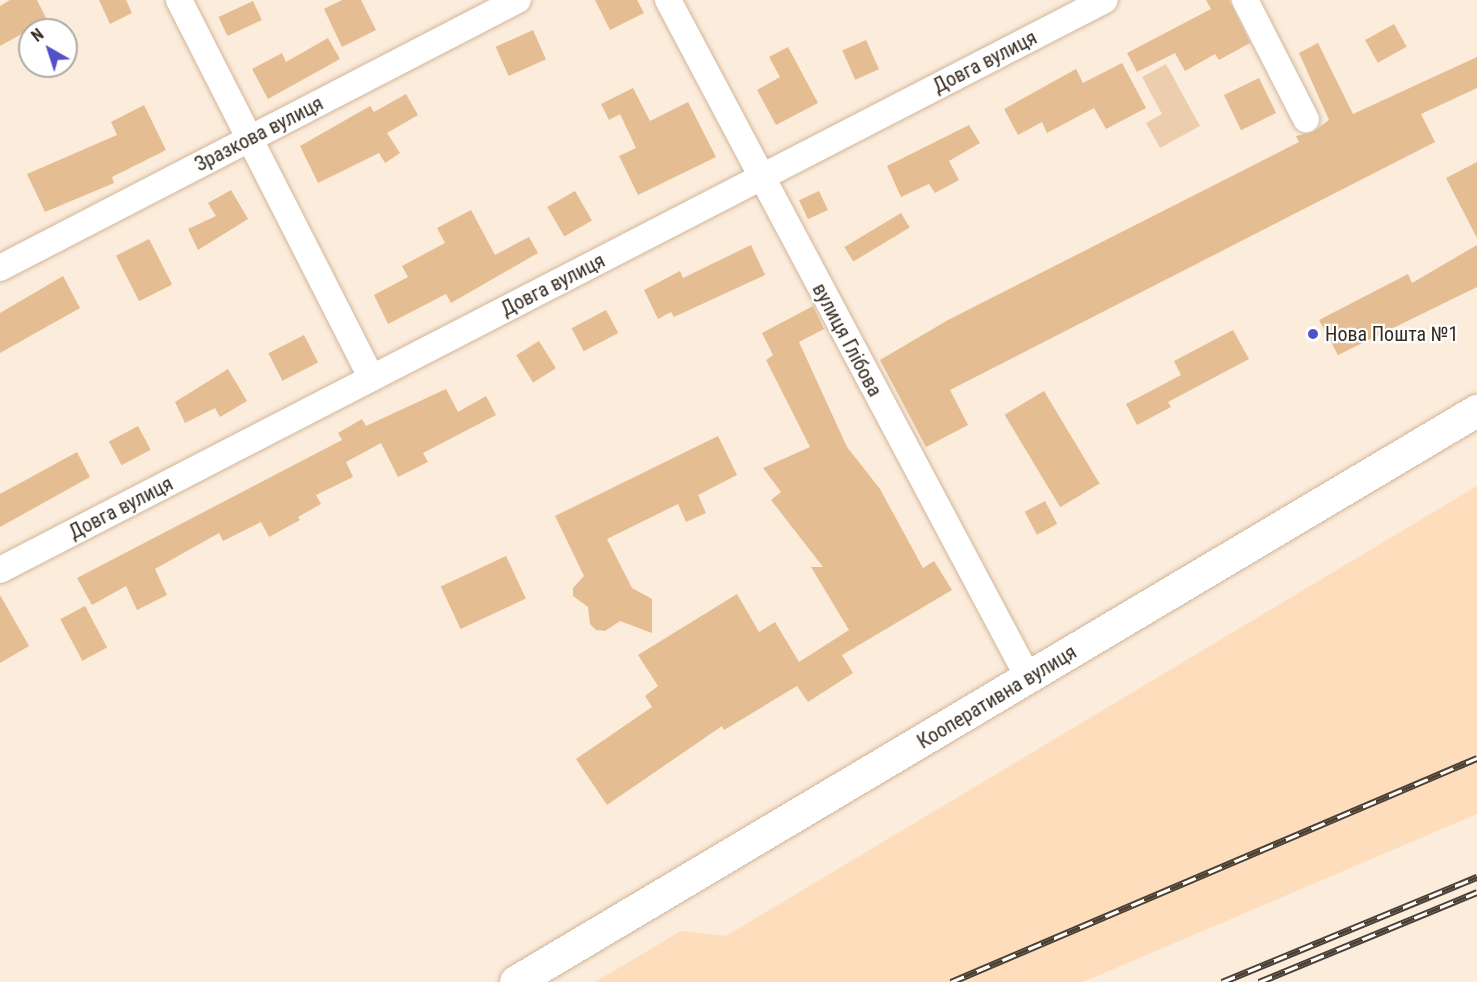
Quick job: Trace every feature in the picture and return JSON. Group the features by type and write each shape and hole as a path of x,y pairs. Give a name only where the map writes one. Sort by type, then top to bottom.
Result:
{"street":[{"path":"179,0 372,378"},
{"name":"Зразкова вулиця","path":"0,268 518,0"},
{"name":"вулиця Глібова","path":"668,0 760,178 1029,679"},
{"name":"Довга вулиця","path":"0,570 1105,0"},
{"path":"1245,0 1306,119"},
{"name":"Кооперативна вулиця","path":"516,982 1477,411"}],"shaded area":[{"path":"1166,64 1200,126 1160,148 1146,123 1162,114 1142,77"},
{"path":"1477,486 1477,814 1083,982 595,982 681,931 726,936"}],"building":[{"path":"10,0 37,0 46,18 18,18 18,36 0,46 0,6"},
{"path":"99,0 126,0 132,13 110,24"},
{"path":"342,0 361,0 376,30 342,47 324,9"},
{"path":"595,0 637,0 644,13 610,30"},
{"path":"1206,0 1229,0 1250,43 1219,60 1215,54 1185,71 1175,53 1137,72 1127,53 1211,9"},
{"path":"253,1 262,20 227,36 219,17"},
{"path":"1394,24 1407,47 1378,63 1365,40"},
{"path":"533,30 546,59 509,76 496,47"},
{"path":"328,38 340,59 268,99 252,69 282,53 286,62"},
{"path":"866,40 879,69 855,80 842,51"},
{"path":"1318,43 1353,114 1477,57 1477,88 1421,114 1435,142 950,390 968,425 926,447 880,360 948,320 1299,142 1296,136 1313,132 1329,120 1299,53"},
{"path":"788,47 818,103 776,125 757,90 780,77 769,57"},
{"path":"1122,63 1146,108 1106,129 1094,108 1047,133 1042,122 1018,135 1004,109 1076,69 1083,83"},
{"path":"1259,78 1276,113 1241,130 1224,95"},
{"path":"633,88 650,121 688,102 716,157 638,195 619,156 636,148 620,114 609,120 601,104"},
{"path":"406,94 418,115 387,133 400,153 385,163 379,153 318,183 300,146 370,106 374,112"},
{"path":"144,105 166,150 112,177 114,183 45,212 27,174 117,135 111,122"},
{"path":"969,125 980,143 949,161 959,180 935,193 929,184 901,197 887,166"},
{"path":"1477,162 1477,238 1446,178"},
{"path":"231,190 248,219 198,250 188,229 216,216 208,203"},
{"path":"575,191 592,220 564,236 547,207"},
{"path":"819,191 828,210 808,219 799,200"},
{"path":"471,210 495,255 529,237 538,253 451,303 446,294 388,324 374,295 408,277 402,266 445,243 437,228"},
{"path":"901,213 910,228 853,262 844,247"},
{"path":"149,239 172,284 139,301 116,256"},
{"path":"751,245 765,275 674,317 671,312 658,319 644,290 680,271 683,278"},
{"path":"1477,245 1477,287 1338,355 1319,320 1408,274 1412,283"},
{"path":"63,276 80,308 0,353 0,313"},
{"path":"813,306 824,329 799,342 847,447 880,489 923,568 934,561 952,590 842,655 853,673 808,702 797,686 724,730 722,726 607,805 576,759 652,707 645,696 658,686 638,655 737,594 759,632 775,622 799,662 849,630 811,567 823,567 771,500 781,492 763,468 810,447 766,360 773,355 762,333"},
{"path":"606,310 618,333 584,351 572,328"},
{"path":"1233,330 1249,359 1168,402 1171,407 1137,425 1126,404 1181,375 1174,361"},
{"path":"304,335 318,363 282,381 268,353"},
{"path":"539,341 556,368 533,382 516,355"},
{"path":"228,369 247,401 220,417 215,408 185,423 175,402"},
{"path":"446,389 458,412 486,396 496,415 423,453 428,462 398,477 381,443 346,462 353,477 316,495 321,504 298,517 300,520 269,537 261,522 223,541 219,533 155,569 167,595 137,610 126,586 92,605 77,578 342,440 338,433 362,419 366,426"},
{"path":"1044,391 1100,484 1060,507 1005,415"},
{"path":"138,426 151,450 122,465 109,441"},
{"path":"718,436 737,475 698,495 706,513 686,522 678,504 607,539 632,588 652,599 652,633 620,621 605,631 596,630 590,624 588,607 573,596 573,588 584,576 555,516"},
{"path":"77,452 90,477 0,527 0,494"},
{"path":"1045,501 1057,524 1037,535 1025,512"},
{"path":"506,556 526,599 461,629 441,586"},
{"path":"0,595 29,646 0,663"},
{"path":"85,606 107,647 82,661 60,619"}],"railway":[{"path":"951,982 1477,758"},
{"path":"1222,982 1477,877"},
{"path":"1259,982 1477,892"}],"place":[{"name":"Нова Пошта №1","path":"1313,334"}]}
